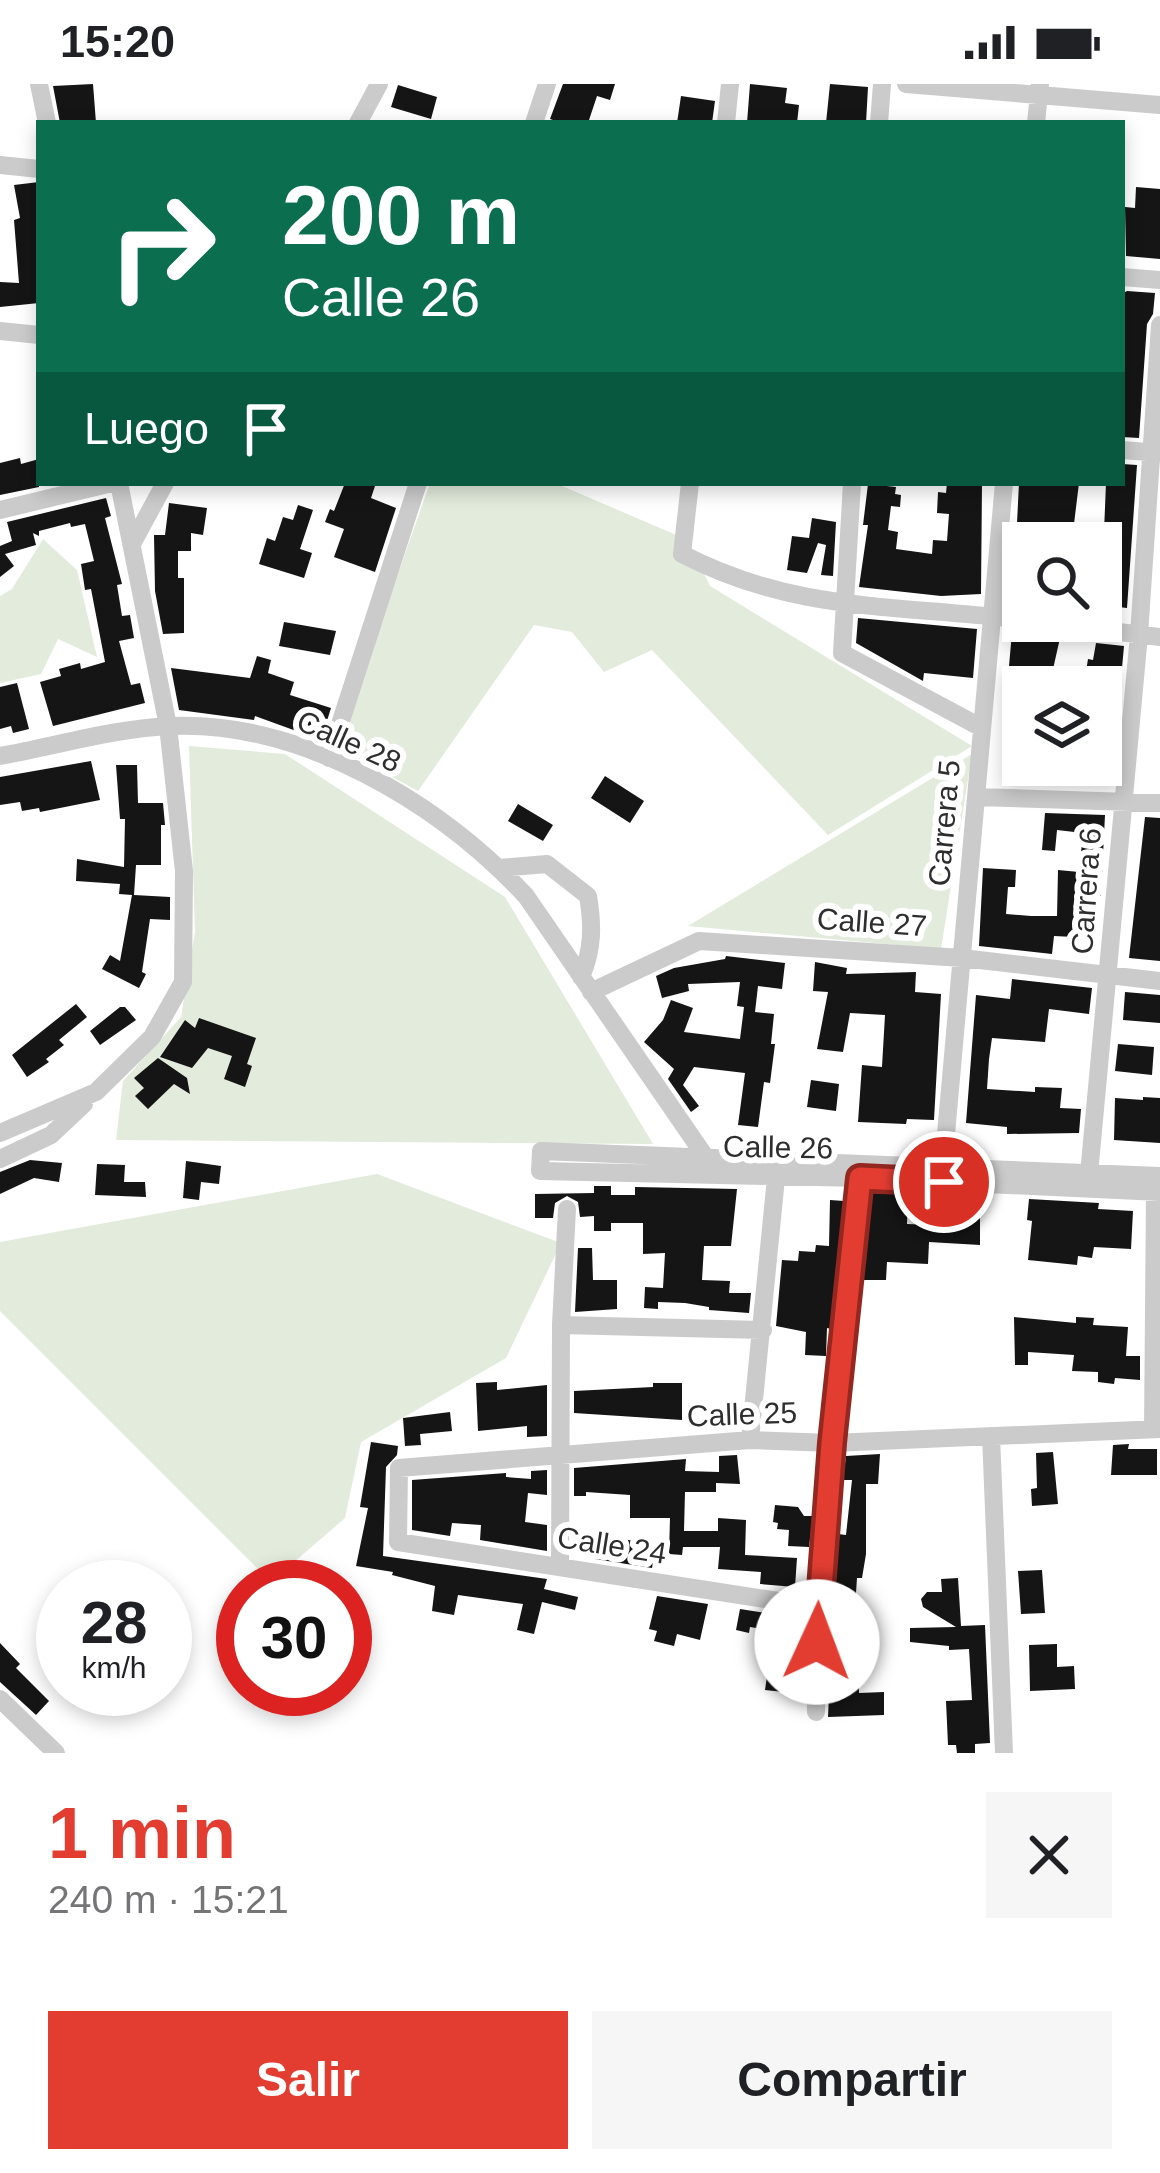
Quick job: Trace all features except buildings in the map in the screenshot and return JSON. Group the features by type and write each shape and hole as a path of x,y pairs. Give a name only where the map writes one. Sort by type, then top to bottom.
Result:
{"street":[{"path":"39,84 46,120"},
{"path":"360,120 379,84"},
{"path":"535,120 547,84"},
{"path":"726,120 730,84"},
{"path":"879,120 882,84"},
{"path":"905,84 1039,90 1160,105"},
{"path":"1036,120 1039,90"},
{"path":"0,166 36,169"},
{"path":"1125,277 1160,280"},
{"name":"Carrera 6","path":"1089,1174 1157,453 1160,325"},
{"path":"0,331 36,335"},
{"path":"1125,450 1157,453"},
{"path":"0,510 103,486"},
{"path":"0,1159 51,1135 96,1093 152,1036 183,982 184,871 168,726 117,486"},
{"path":"132,544 163,486"},
{"path":"328,758 417,486"},
{"path":"690,486 682,554 730,579 842,604 1002,617"},
{"path":"852,486 842,653 982,728"},
{"name":"Carrera 5","path":"943,1168 1004,486"},
{"path":"1122,633 1160,637"},
{"name":"Calle 28","path":"0,756 168,726 215,727 277,740 328,758 440,820 500,868 526,896 719,1176"},
{"path":"976,797 1160,803"},
{"path":"500,868 548,864 588,896 594,927 586,985"},
{"name":"Calle 27","path":"586,985 699,941 962,958 1160,981"},
{"path":"0,1133 96,1093"},
{"name":"Calle 26","path":"705,1156 1089,1174 1158,1187 719,1176 541,1161 705,1156"},
{"path":"750,1440 776,1178"},
{"path":"816,1712 817,1607 860,1178"},
{"path":"1157,1420 1158,1187"},
{"path":"560,1567 561,1325 567,1209"},
{"path":"561,1325 763,1330"},
{"name":"Calle 25","path":"398,1542 399,1468 750,1440 832,1443 991,1436 1157,1420"},
{"path":"991,1436 1004,1753"},
{"name":"Calle 24","path":"398,1542 817,1607"},
{"path":"0,1699 56,1753"}],"green space":[{"path":"429,486 562,486 688,540 710,586 972,746 828,835 652,650 604,672 572,632 534,625 418,791 337,747"},
{"path":"43,539 77,570 97,657 58,639 41,674 0,683 0,596 12,589"},
{"path":"189,746 285,754 505,897 653,1144 116,1140 123,1081 181,1017 195,932"},
{"path":"972,754 941,949 688,926"},
{"path":"377,1174 561,1243 506,1358 361,1442 345,1518 296,1560 249,1560 0,1311 0,1242"}],"route":[{"path":"817,1642 860,1178 944,1182"}]}
